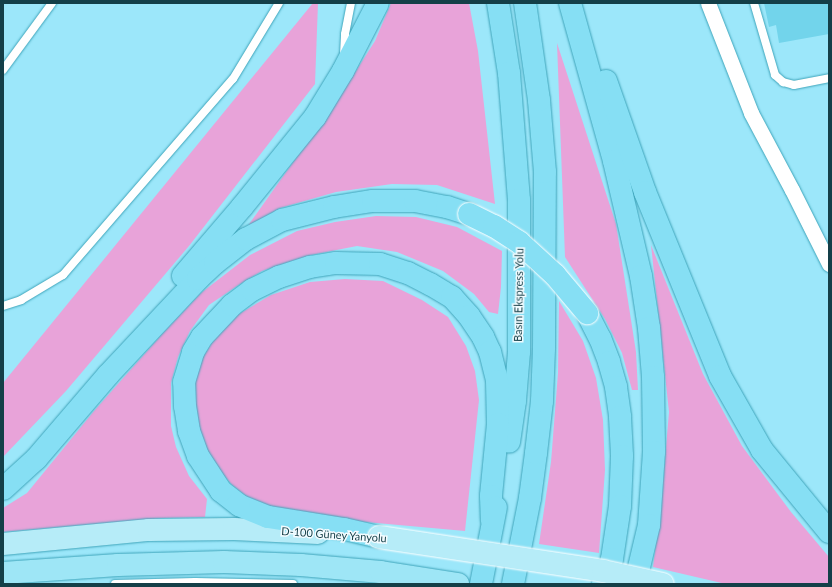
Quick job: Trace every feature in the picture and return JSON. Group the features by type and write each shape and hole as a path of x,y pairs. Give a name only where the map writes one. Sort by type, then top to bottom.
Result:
{"highway":[{"path":"108,375 140,326 242,208 314,117 343,71 368,27 378,3"},
{"name":"Basın Ekspress Yolu","path":"481,584 492,520 500,493 515,401 519,352 520,261 515,139 509,73 498,3"},
{"path":"513,584 533,476 542,401 544,348 545,172 539,100 525,3"},
{"path":"572,10 606,81 646,192 720,376 762,450 829,532"},
{"path":"572,10 614,161 630,225 641,276 649,328 653,377 654,452 649,525 635,584"},
{"path":"3,489 36,459 108,375 215,263 246,239 282,220 334,207 373,201 414,201 447,207 469,214 494,226 519,242 555,275 587,314 600,338 616,387 620,417 622,456 620,506 612,559 603,584"},
{"path":"379,537 268,517 239,505 221,491 198,456 189,431 185,406 184,382 193,352 202,337 232,305 252,290 278,277 310,267 336,263 380,264 408,272 430,284 452,297 469,316 483,337 490,352 497,381 498,424 491,496 492,520"},
{"path":"3,574 118,565 224,562 301,565 381,572 458,584"}],"main road":[{"name":"D-100 Güney Yanyolu","path":"3,544 102,534 196,529 274,530 379,537 603,571 663,584"}],"street":[{"path":"708,3 751,113 829,264"}],"lane":[{"path":"3,70 52,3"},
{"path":"3,306 22,300 63,275 233,79 279,3"},
{"path":"343,71 345,34 351,3"},
{"path":"754,3 775,75 783,82 794,85 829,78"},
{"path":"115,584 195,582 293,584"}],"shaded area":[{"path":"313,3 318,3 315,84 189,246 66,391 3,457 3,383"},
{"path":"391,3 469,3 478,51 495,204 437,185 392,184 336,192 280,208 247,227 338,99 375,41"},
{"path":"557,43 616,224 636,352 638,390 632,390 622,353 605,319 565,257"},
{"path":"376,216 416,217 457,227 502,251 501,287 498,314 489,312 474,294 443,271 397,252 357,246 311,255 262,271 209,305 190,331 178,357 171,383 171,426 176,447 189,476 207,499 205,517 164,518 3,532 3,508 27,493 94,411 164,332 201,293 250,255 297,231 335,222"},
{"path":"651,245 703,374 742,446 791,512 829,557 829,584 726,584 653,567 662,494 669,412"},
{"path":"345,279 383,281 422,300 448,317 466,346 475,371 479,400 465,531 299,516 254,502 232,485 212,461 201,436 195,403 195,377 203,357 217,335 239,314 271,295 310,282"},
{"path":"559,301 583,341 596,378 603,420 605,470 599,553 539,544 551,462 558,373"}],"building":[{"path":"764,3 829,3 829,34 779,43 776,25 769,27"}]}
